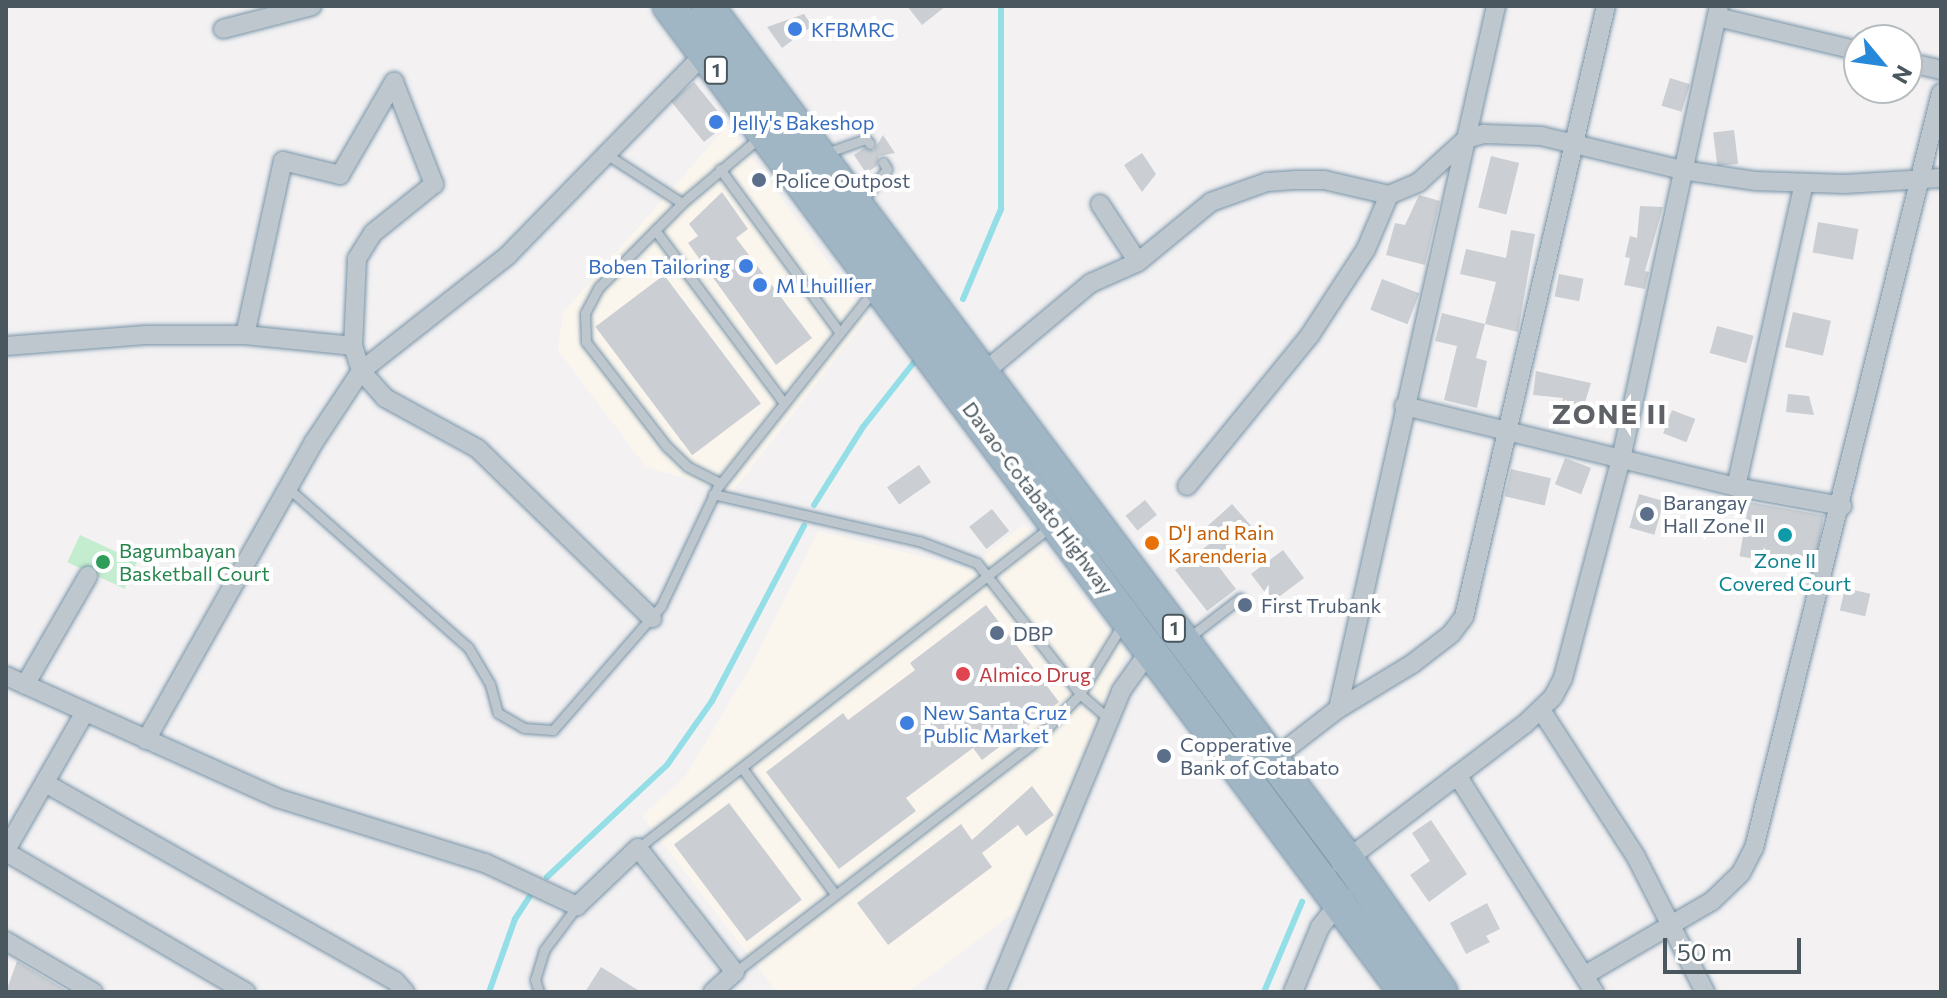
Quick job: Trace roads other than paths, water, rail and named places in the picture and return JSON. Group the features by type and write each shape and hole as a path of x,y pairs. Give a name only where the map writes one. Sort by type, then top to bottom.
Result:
{"highway":[{"name":"Davao-Cotabato Highway","path":"669,6 713,26 776,125 1139,607 1184,641 1272,760 1344,879 1405,992"},
{"name":"Davao-Cotabato Highway","path":"776,125 818,156 857,208 890,278 982,374 1068,513"},
{"name":"Davao-Cotabato Highway","path":"1139,607 1151,649 1441,992"}],"street":[{"path":"223,29 312,6"},
{"path":"1338,709 1496,6"},
{"path":"1272,760 1338,709 1412,664 1451,634 1464,617 1606,6"},
{"path":"1293,992 1344,879 1457,775 1541,710 1570,657 1621,459 1718,12 1843,47"},
{"path":"146,740 288,488 361,371 507,256 606,154 713,26"},
{"path":"245,335 283,161 340,175 394,82 434,184 363,245 355,271 353,346 361,371 385,398 478,449 652,618"},
{"path":"1585,975 1726,890 1754,848 1842,506 1932,178 1941,93"},
{"path":"982,374 1091,283 1138,262 1211,202 1267,182 1324,180 1389,195 1419,182 1466,139 1511,132 1572,143 1682,170 1804,184 1932,178"},
{"path":"1736,487 1804,184"},
{"path":"1187,486 1310,335 1366,249 1389,195"},
{"path":"1100,204 1138,262"},
{"path":"6,346 146,335 245,335 353,346"},
{"path":"1404,406 1736,487 1842,506"},
{"path":"25,685 88,576"},
{"path":"996,992 1109,719 1130,675 1151,649"},
{"path":"6,676 290,803 485,863 577,906 638,848 735,972 713,992"},
{"path":"1541,710 1602,801 1672,925 1705,992"},
{"path":"85,712 6,851 246,992"},
{"path":"1457,775 1594,992"},
{"path":"45,783 395,981 405,992"},
{"path":"6,941 93,992"}],"lane":[{"path":"720,483 676,457 586,342 583,329 590,300 655,230 720,169 776,125"},
{"path":"818,156 866,139 870,144"},
{"path":"606,154 682,203"},
{"path":"857,208 887,169 883,162"},
{"path":"720,169 838,330"},
{"path":"655,230 783,402"},
{"path":"288,488 468,647 490,684 492,706 524,728 553,730 566,719 652,618 669,593 720,483 838,330 890,278"},
{"path":"713,494 938,547 977,563 1080,694 1109,719"},
{"path":"638,848 1068,513"},
{"path":"1184,641 1240,598"},
{"path":"735,972 1031,745 1080,694 1139,607"},
{"path":"742,768 835,894"},
{"path":"539,992 535,980 544,950 577,906"}],"waterway":[{"path":"963,299 1001,209 1001,6"},
{"path":"814,505 863,427 915,361"},
{"path":"547,877 667,765 712,701 804,526"},
{"path":"489,992 515,919 530,896"},
{"path":"1264,992 1302,902"}],"place":[{"name":"KFBMRC","path":"795,29"},
{"name":"Jelly's Bakeshop","path":"716,122"},
{"name":"Police Outpost","path":"759,180"},
{"name":"Boben Tailoring","path":"746,266"},
{"name":"M Lhuillier","path":"760,285"},
{"name":"Barangay Hall Zone II","path":"1647,514"},
{"name":"Zone II Covered Court","path":"1785,535"},
{"name":"D'J and Rain Karenderia","path":"1152,543"},
{"name":"Bagumbayan Basketball Court","path":"103,562"},
{"name":"First Trubank","path":"1245,605"},
{"name":"DBP","path":"997,633"},
{"name":"Almico Drug","path":"963,674"},
{"name":"New Santa Cruz Public Market","path":"907,723"},
{"name":"Copperative Bank of Cotabato","path":"1164,756"}],"district":[{"name":"ZONE II","path":"1610,413"}]}
